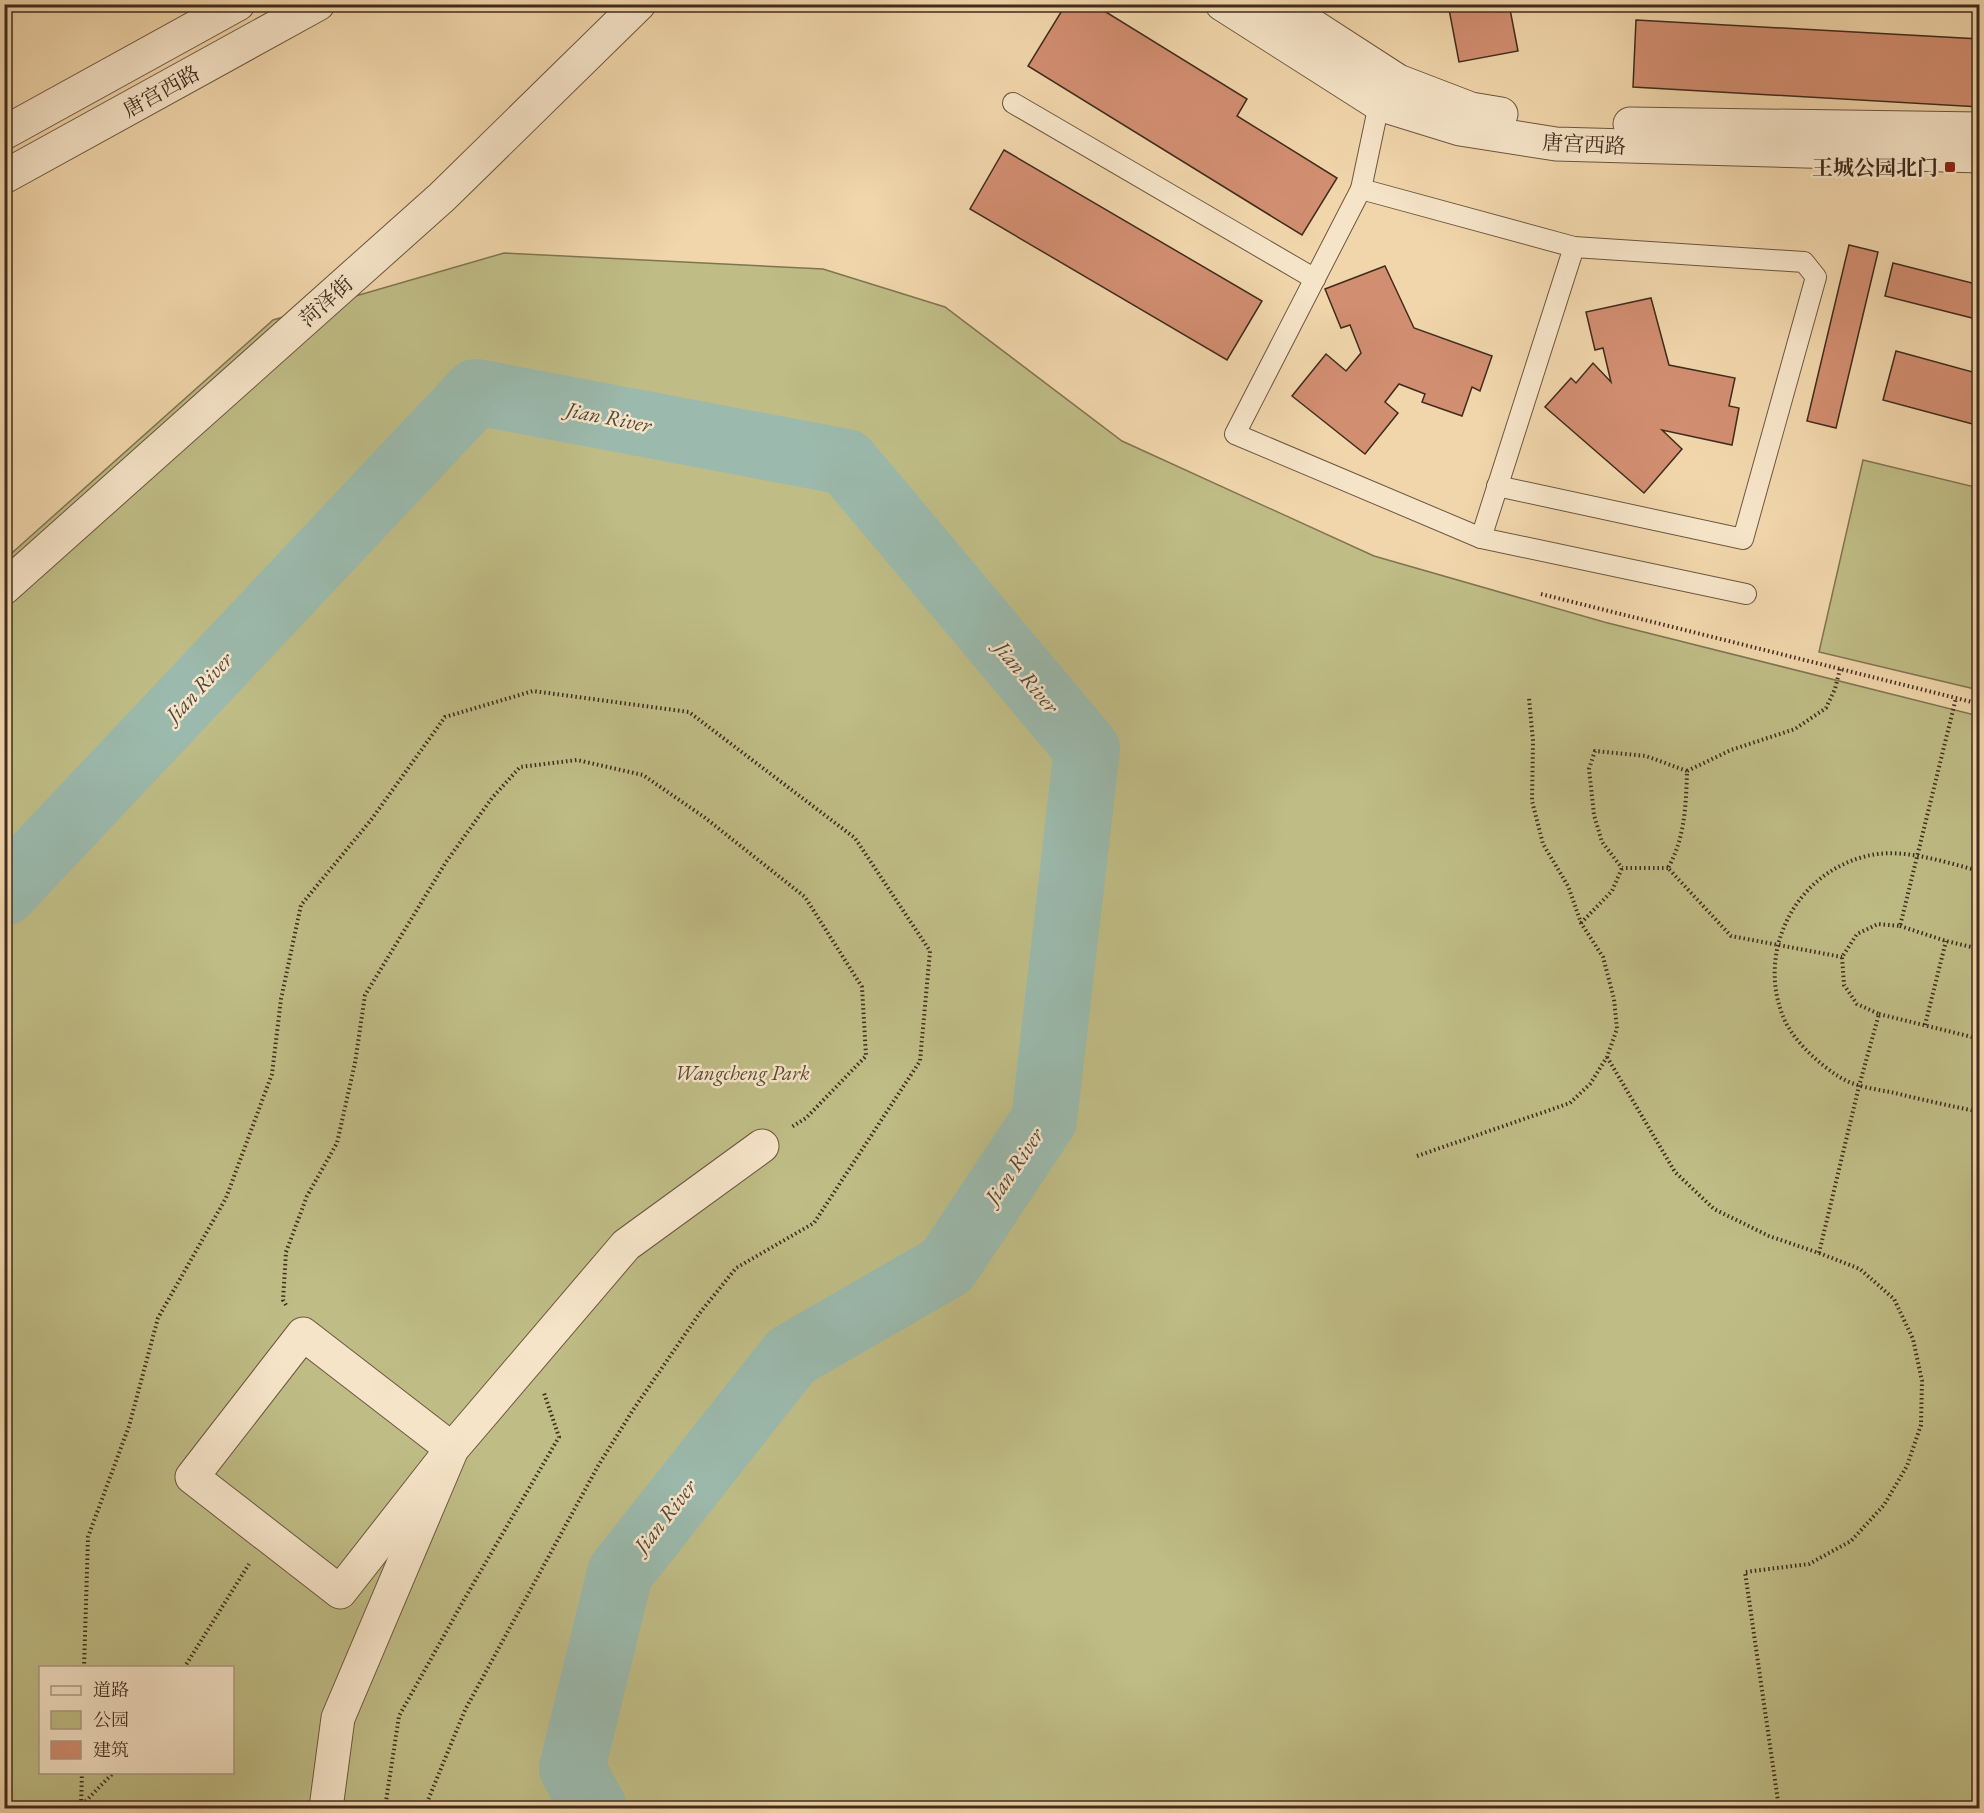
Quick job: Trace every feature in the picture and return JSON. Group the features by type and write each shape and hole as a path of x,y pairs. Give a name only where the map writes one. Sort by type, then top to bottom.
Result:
{"street":[{"name":"唐宫西路","path":"4,133 238,4"},
{"name":"唐宫西路","path":"4,177 318,4"},
{"name":"菏泽街","path":"4,588 442,197 639,4"},
{"name":"唐宫西路","path":"1222,4 1379,104 1460,129 1556,144 1980,156"},
{"name":"唐宫西路","path":"1279,4 1398,81 1471,109 1563,123 1980,129"},
{"path":"452,1449 303,1334 192,1477 340,1592 452,1449 626,1245 762,1146"},
{"path":"326,1809 338,1718 452,1449"}],"lane":[{"path":"1014,103 1315,279"},
{"path":"1379,104 1361,189 1235,434 1481,538 1746,594"},
{"path":"1361,189 1574,248 1804,262 1816,277 1743,539 1497,486"},
{"path":"1481,538 1574,248"}],"path":[{"path":"1542,594 1980,704"},
{"path":"1622,868 1602,842 1594,815 1589,769 1594,751 1646,756 1687,771 1731,750 1795,729 1819,713 1826,708 1835,689 1840,669"},
{"path":"84,1666 88,1537 129,1426 158,1318 226,1198 272,1074 281,999 301,905 371,820 445,717 533,692 689,712 855,838 930,951 920,1061 814,1223 736,1268 699,1314 633,1410 598,1466 465,1710 426,1805 427,1809"},
{"path":"1417,1155 1570,1103 1590,1084 1607,1057 1617,1029 1614,999 1603,957 1581,923 1568,886 1543,844 1532,801 1533,741 1529,698"},
{"path":"1900,926 1956,698"},
{"path":"303,1334 283,1300 286,1252 307,1196 337,1143 355,1063 365,995 446,861 492,798 520,767 577,760 643,776 704,817 805,897 862,987 866,1056 806,1118 762,1146"},
{"path":"1668,868 1676,854 1685,817 1687,771"},
{"path":"1980,871 1916,856 1887,854 1864,856 1841,865 1800,899 1785,922 1778,944 1775,973 1778,999 1786,1022 1801,1045 1839,1078 1859,1086 1980,1112"},
{"path":"1581,923 1612,891 1622,868"},
{"path":"1622,868 1668,868 1731,936 1842,957"},
{"path":"1980,949 1900,926 1878,924 1857,934 1842,957 1844,985 1857,1004 1879,1014 1980,1039"},
{"path":"1925,1025 1946,941"},
{"path":"1819,1252 1879,1014"},
{"path":"1607,1057 1675,1173 1714,1209 1769,1236 1819,1252 1860,1269 1894,1299 1913,1339 1922,1381 1921,1425 1907,1466 1884,1505 1851,1540 1809,1564 1745,1572 1779,1809"},
{"path":"385,1809 399,1716 559,1437 531,1355"},
{"path":"185,1666 267,1536"},
{"path":"81,1807 82,1774"},
{"path":"81,1807 113,1774"}],"green space":[{"name":"Wangcheng Park","path":"504,253 823,269 945,307 1122,441 1374,556 1604,622 1979,716 1979,1808 5,1808 4,560 273,320"},
{"path":"1863,460 1979,488 1979,690 1819,652"}],"building":[{"path":"1066,4 1093,4 1247,99 1237,116 1337,178 1302,235 1028,66"},
{"path":"1448,4 1509,4 1518,51 1459,62"},
{"path":"1636,20 1980,39 1980,107 1633,87"},
{"path":"1004,150 1262,301 1227,360 970,209"},
{"path":"1849,245 1878,252 1836,428 1807,421"},
{"path":"1893,263 1980,285 1980,320 1885,296"},
{"path":"1385,266 1414,328 1492,356 1480,391 1472,387 1462,416 1422,402 1425,394 1399,384 1385,402 1398,413 1365,454 1292,396 1326,354 1346,371 1361,353 1350,325 1341,328 1325,289"},
{"path":"1651,298 1669,365 1735,378 1729,406 1739,408 1732,445 1662,430 1682,449 1644,493 1545,407 1571,378 1576,383 1593,363 1611,382 1603,348 1595,350 1586,312"},
{"path":"1896,351 1980,374 1980,426 1883,400"}],"waterway":[{"name":"Jian River","path":"4,893 476,392 846,462 1087,749 1044,1120 947,1266 791,1356 620,1573 572,1768 594,1808"}],"place":[{"name":"王城公园北门","path":"1950,167"}]}
